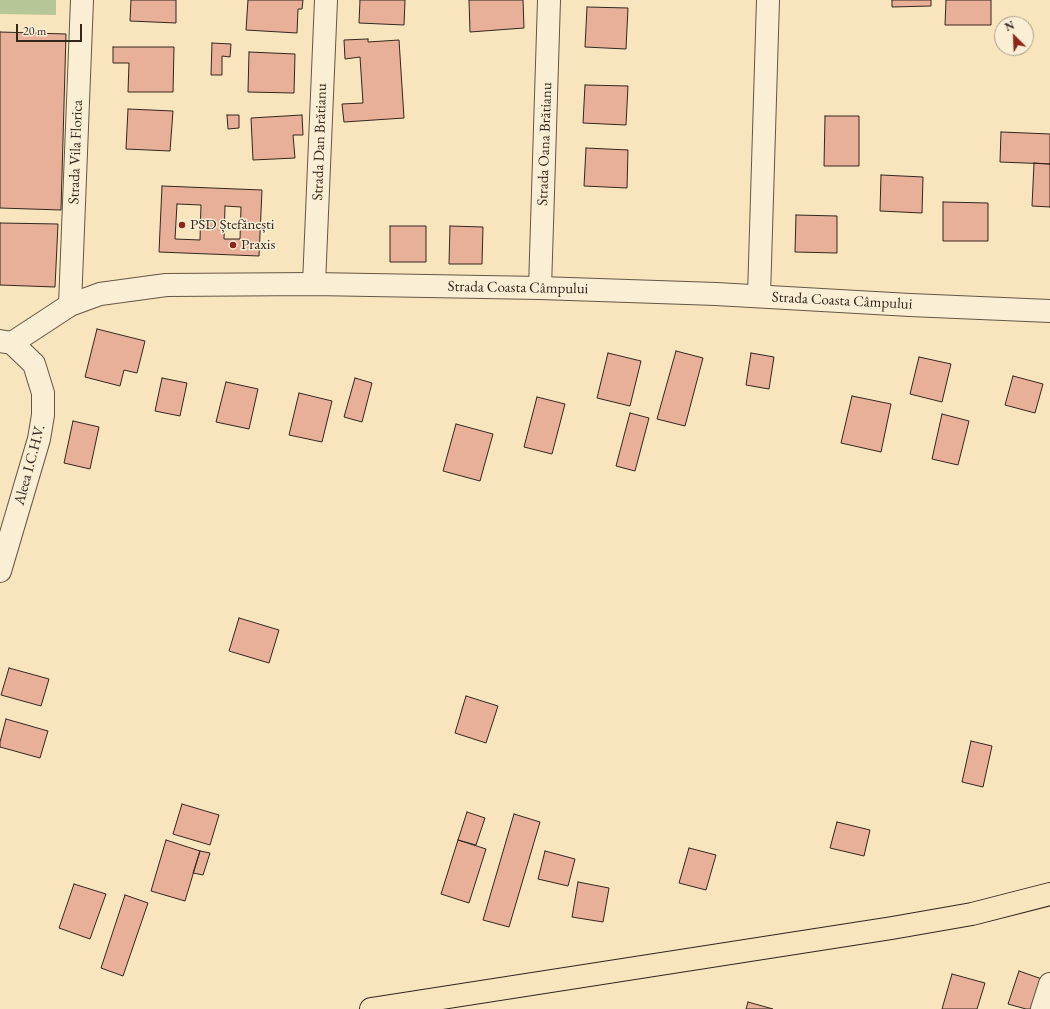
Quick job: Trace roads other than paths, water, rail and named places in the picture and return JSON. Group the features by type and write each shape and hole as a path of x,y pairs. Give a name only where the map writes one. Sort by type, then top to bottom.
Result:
{"main road":[{"path":"370,1009 892,928 972,914 1050,894"}],"street":[{"name":"Strada Vila Florica","path":"70,305 82,0"},
{"name":"Strada Dan Brătianu","path":"314,284 326,0"},
{"name":"Strada Oana Brătianu","path":"540,288 549,0"},
{"path":"759,296 768,0"},
{"name":"Strada Coasta Câmpului","path":"6,342 70,305 100,294 166,285 314,284 540,288 716,294 1050,311"},
{"name":"Aleea I.C.H.V.","path":"0,571 39,439 43,415 43,393 34,364 6,342"},
{"path":"1042,1009 1050,984"}],"place":[{"name":"PSD Ștefănești","path":"182,225"},
{"name":"Praxis","path":"233,245"}]}
